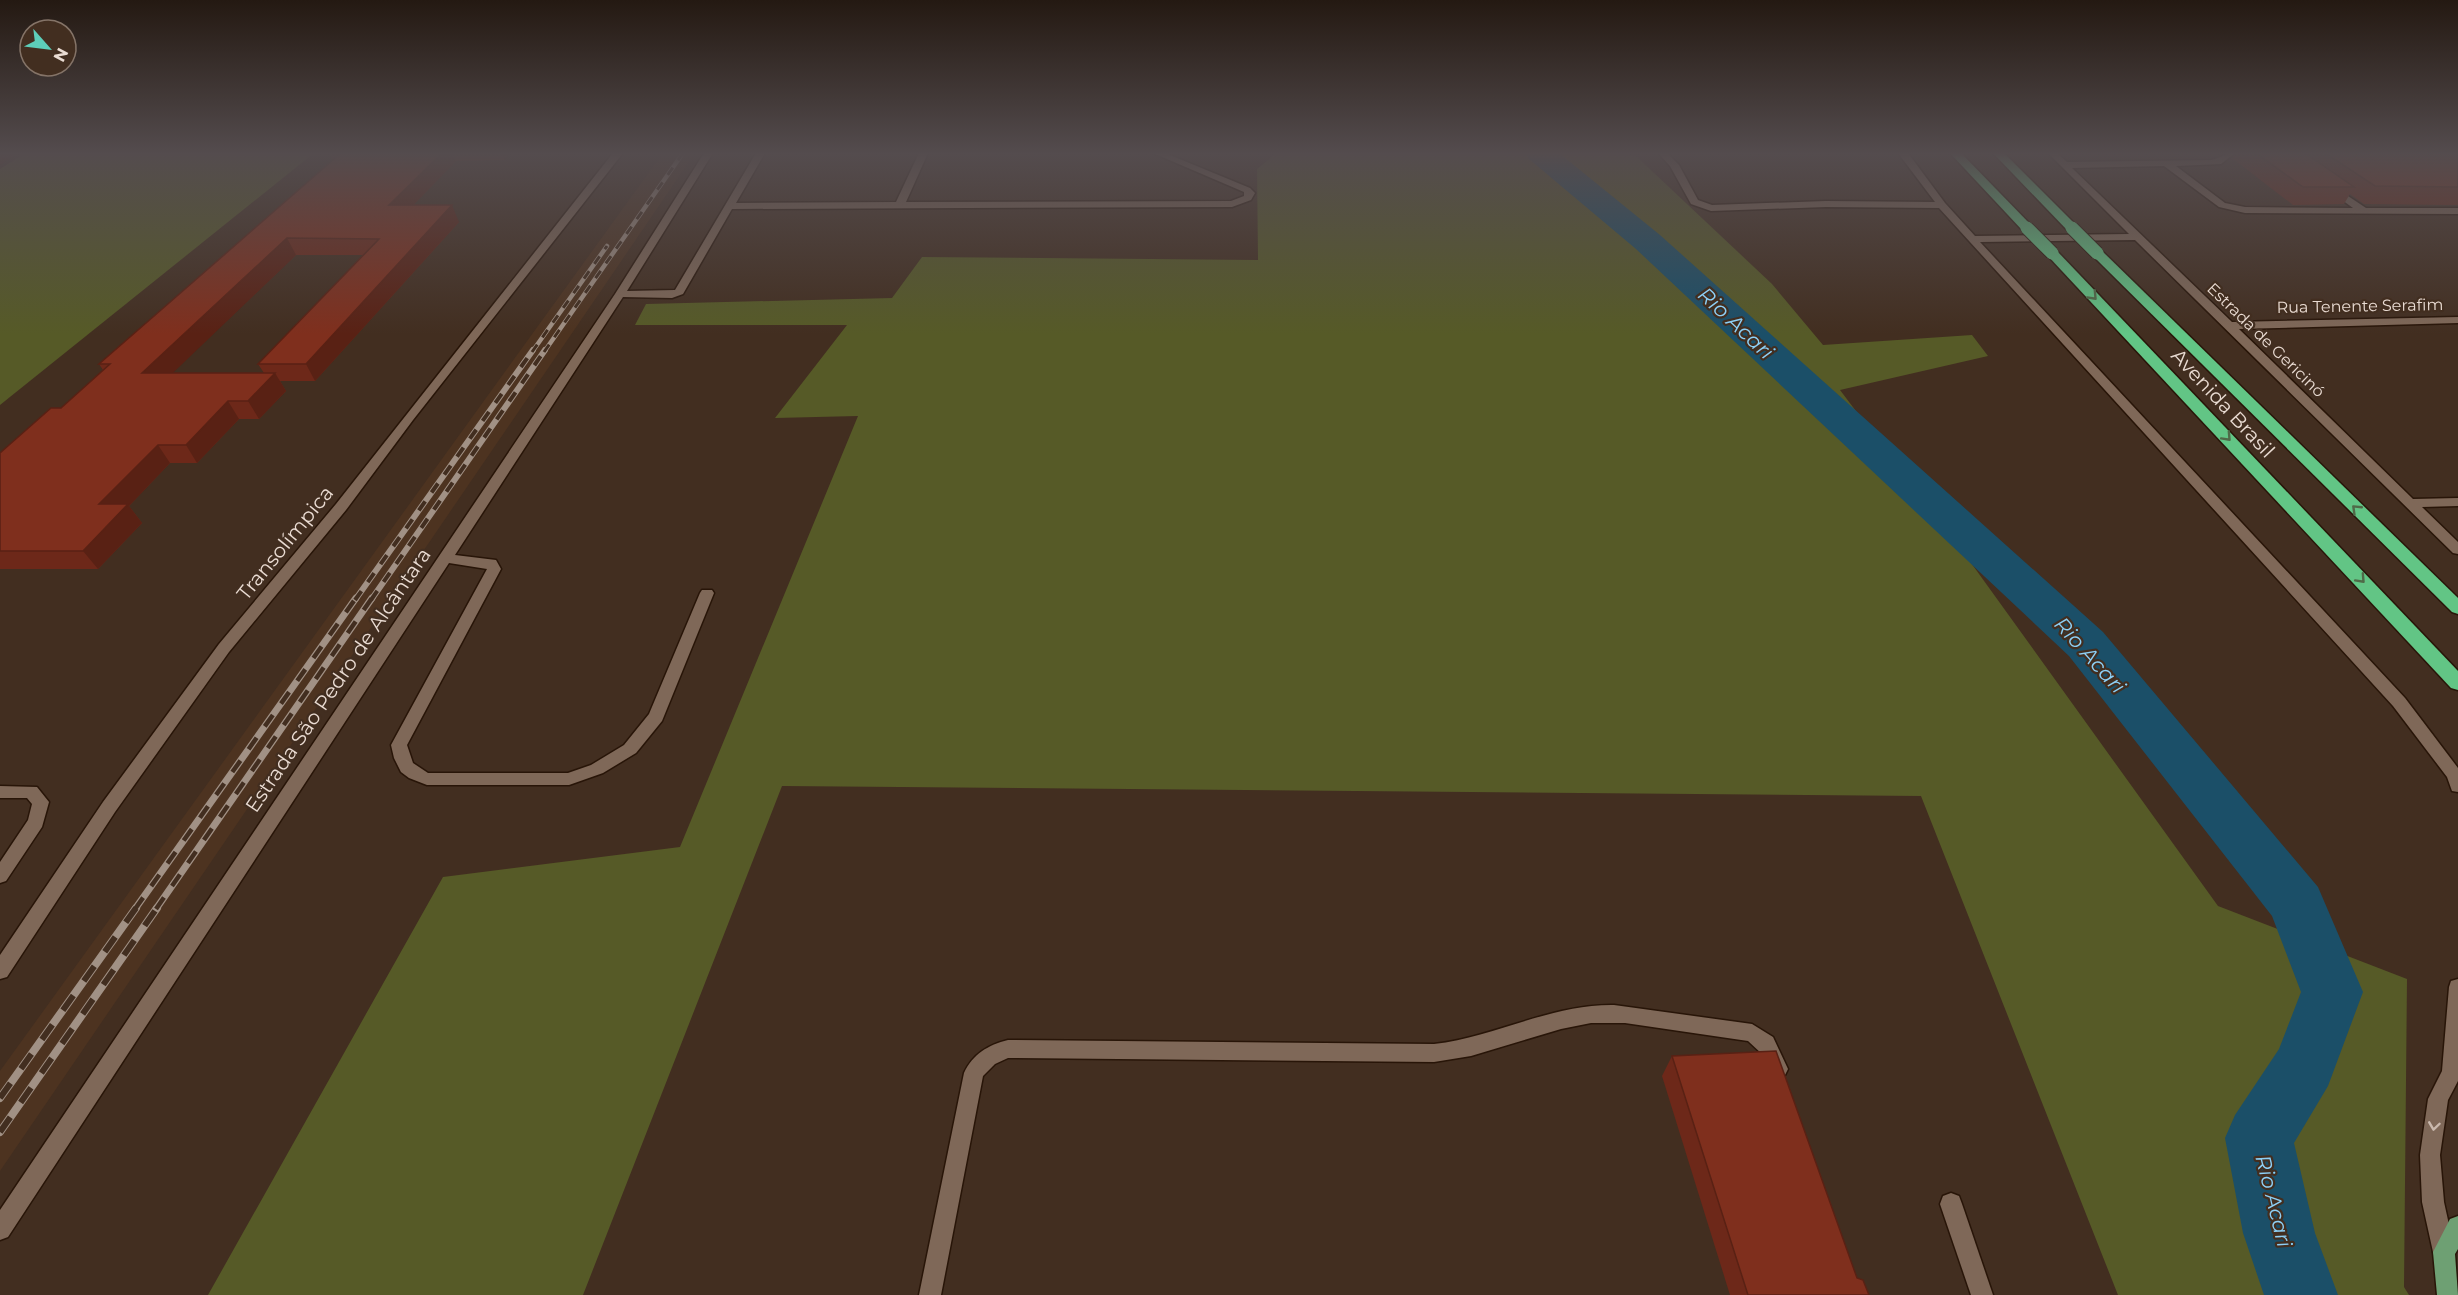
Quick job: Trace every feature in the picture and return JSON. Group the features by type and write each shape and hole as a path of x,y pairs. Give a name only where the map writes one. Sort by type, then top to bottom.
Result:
{"highway":[{"name":"Avenida Brasil","path":"2013,213 2458,683"},
{"name":"Avenida Brasil","path":"2058,213 2458,608"}],"main road":[{"path":"2448,1295 2444,1252 2458,1227"}],"street":[{"name":"Transolímpica","path":"0,971 109,807 224,648 341,507 570,213"},
{"name":"Estrada São Pedro de Alcântara","path":"0,1229 620,294 670,213"},
{"path":"620,294 672,295 679,292 725,213"},
{"path":"1949,213 2399,702 2454,775 2458,786"},
{"name":"Estrada de Gericinó","path":"2114,213 2458,550"},
{"path":"1972,239 2138,237"},
{"name":"Rua Tenente Serafim","path":"2227,326 2458,320"},
{"path":"2410,503 2458,502"},
{"path":"444,558 491,562 494,569 399,746 401,761 410,772 427,779 569,779 597,769 630,749 656,717 706,593"},
{"path":"0,792 31,792 41,802 36,822 0,876"},
{"path":"2444,1252 2433,1202 2430,1155 2438,1099 2455,1077 2458,987"},
{"path":"930,1295 974,1073 982,1060 1008,1049 1460,1052 1549,1023 1581,1015 1615,1013 1752,1033 1762,1038 1772,1050 1783,1083"},
{"path":"1951,1204 1982,1295"}],"shaded area":[{"path":"619,213 654,213 0,1171 0,1071"}],"green space":[{"path":"0,213 239,213 0,405"},
{"path":"1257,213 1697,213 1772,284 1823,345 1972,335 1988,356 1840,390 1974,567 2218,906 2407,979 2404,1287 2409,1295 2118,1295 1921,796 782,786 583,1295 208,1295 443,877 680,847 858,416 775,418 847,325 635,325 646,304 892,298 922,257 1258,260"}],"building":[{"path":"272,213 444,213 306,364 258,364 379,239 287,238 142,373 275,373 248,401 228,401 186,445 158,445 99,504 128,504 83,551 0,551 0,453 51,408 61,408 110,364 99,364"},
{"path":"1776,1051 1857,1278 1863,1280 1869,1295 1748,1295 1672,1056"}],"waterway":[{"name":"Rio Acari","path":"1613,213 1648,242 2086,644 2297,904 2332,992 2305,1065 2259,1138 2279,1233 2301,1295"}],"railway":[{"path":"544,352 641,213"},
{"path":"532,352 607,246"},
{"path":"355,600 533,350"},
{"path":"371,600 545,350"},
{"path":"135,909 356,598"},
{"path":"156,909 372,598"},
{"path":"0,1098 136,908"},
{"path":"0,1132 157,908"}]}
